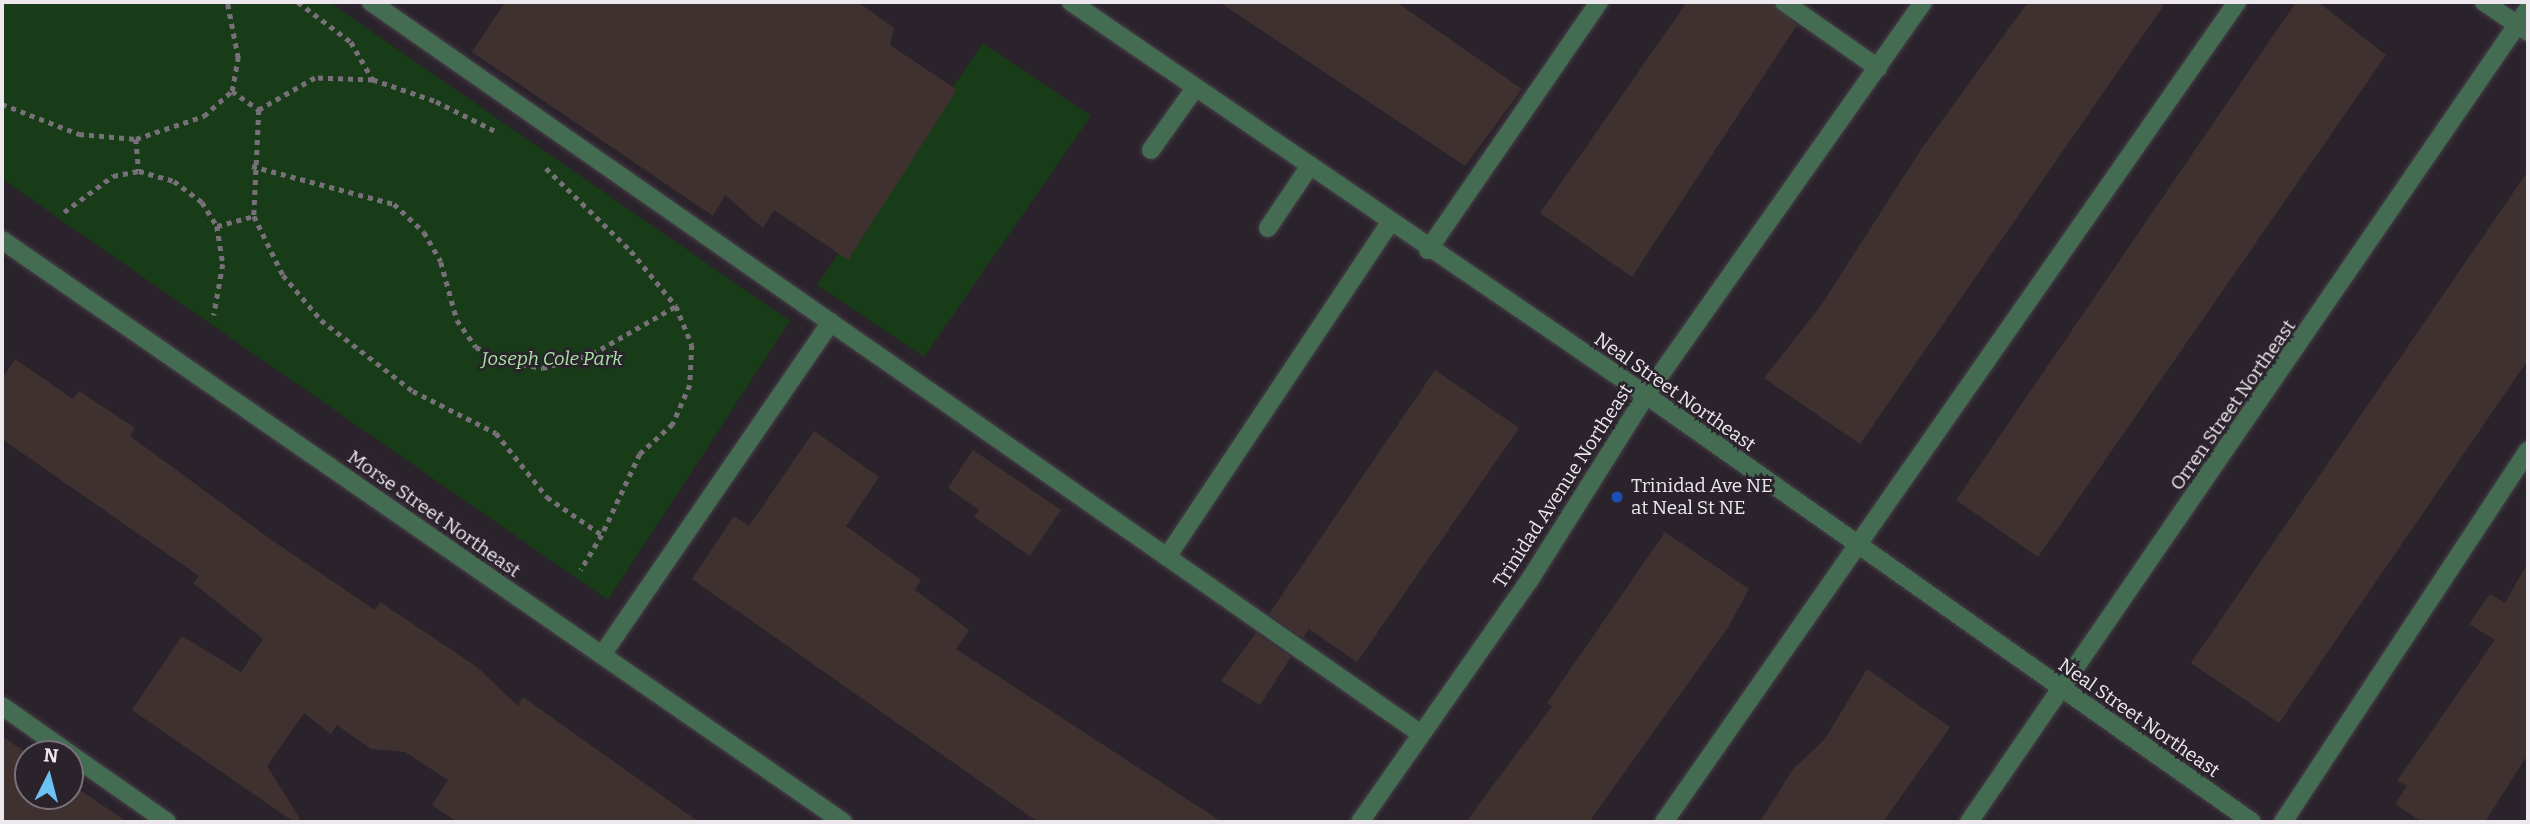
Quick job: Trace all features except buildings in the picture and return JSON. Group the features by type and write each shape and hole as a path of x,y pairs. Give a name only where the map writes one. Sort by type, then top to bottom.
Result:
{"street":[{"path":"371,2 1421,734"},
{"name":"Neal Street Northeast","path":"1071,2 1428,250 1646,395 1858,548 2252,822"},
{"path":"1428,250 1599,2"},
{"path":"1784,2 1878,68"},
{"name":"Trinidad Avenue Northeast","path":"1360,822 1646,395 1923,2"},
{"path":"1664,822 2237,2"},
{"path":"2484,2 2523,28"},
{"name":"Orren Street Northeast","path":"1969,822 2523,28 2528,9"},
{"path":"1151,150 1195,88"},
{"path":"1268,228 1309,167"},
{"path":"1167,557 1390,223"},
{"name":"Morse Street Northeast","path":"2,240 843,822"},
{"path":"602,655 831,323"},
{"path":"2283,822 2528,450"},
{"path":"2,706 50,740"},
{"path":"84,764 167,822"}],"path":[{"path":"2,104 79,134 136,139 204,116 232,91 238,58 227,2"},
{"path":"298,2 351,43 373,80"},
{"path":"259,110 315,78 373,80 434,101 504,136"},
{"path":"232,91 259,110"},
{"path":"259,110 252,166 254,216 284,275 321,320 413,391 496,433 547,498 602,535"},
{"path":"136,139 139,171"},
{"path":"536,159 631,251 676,306 692,345 690,385 673,424 640,454 602,535 581,570"},
{"path":"252,166 394,204 430,242 457,320 476,347 502,360 542,368 592,354 676,306"},
{"path":"64,212 86,190 139,171 174,181 202,202 217,226 223,264 214,315"},
{"path":"217,226 254,216"}],"green space":[{"name":"Joseph Cole Park","path":"2,2 329,2 790,321 608,600 2,179"},
{"path":"983,43 1091,116 924,357 817,285"}],"place":[{"name":"Trinidad Ave NE at Neal St NE","path":"1617,497"}]}
